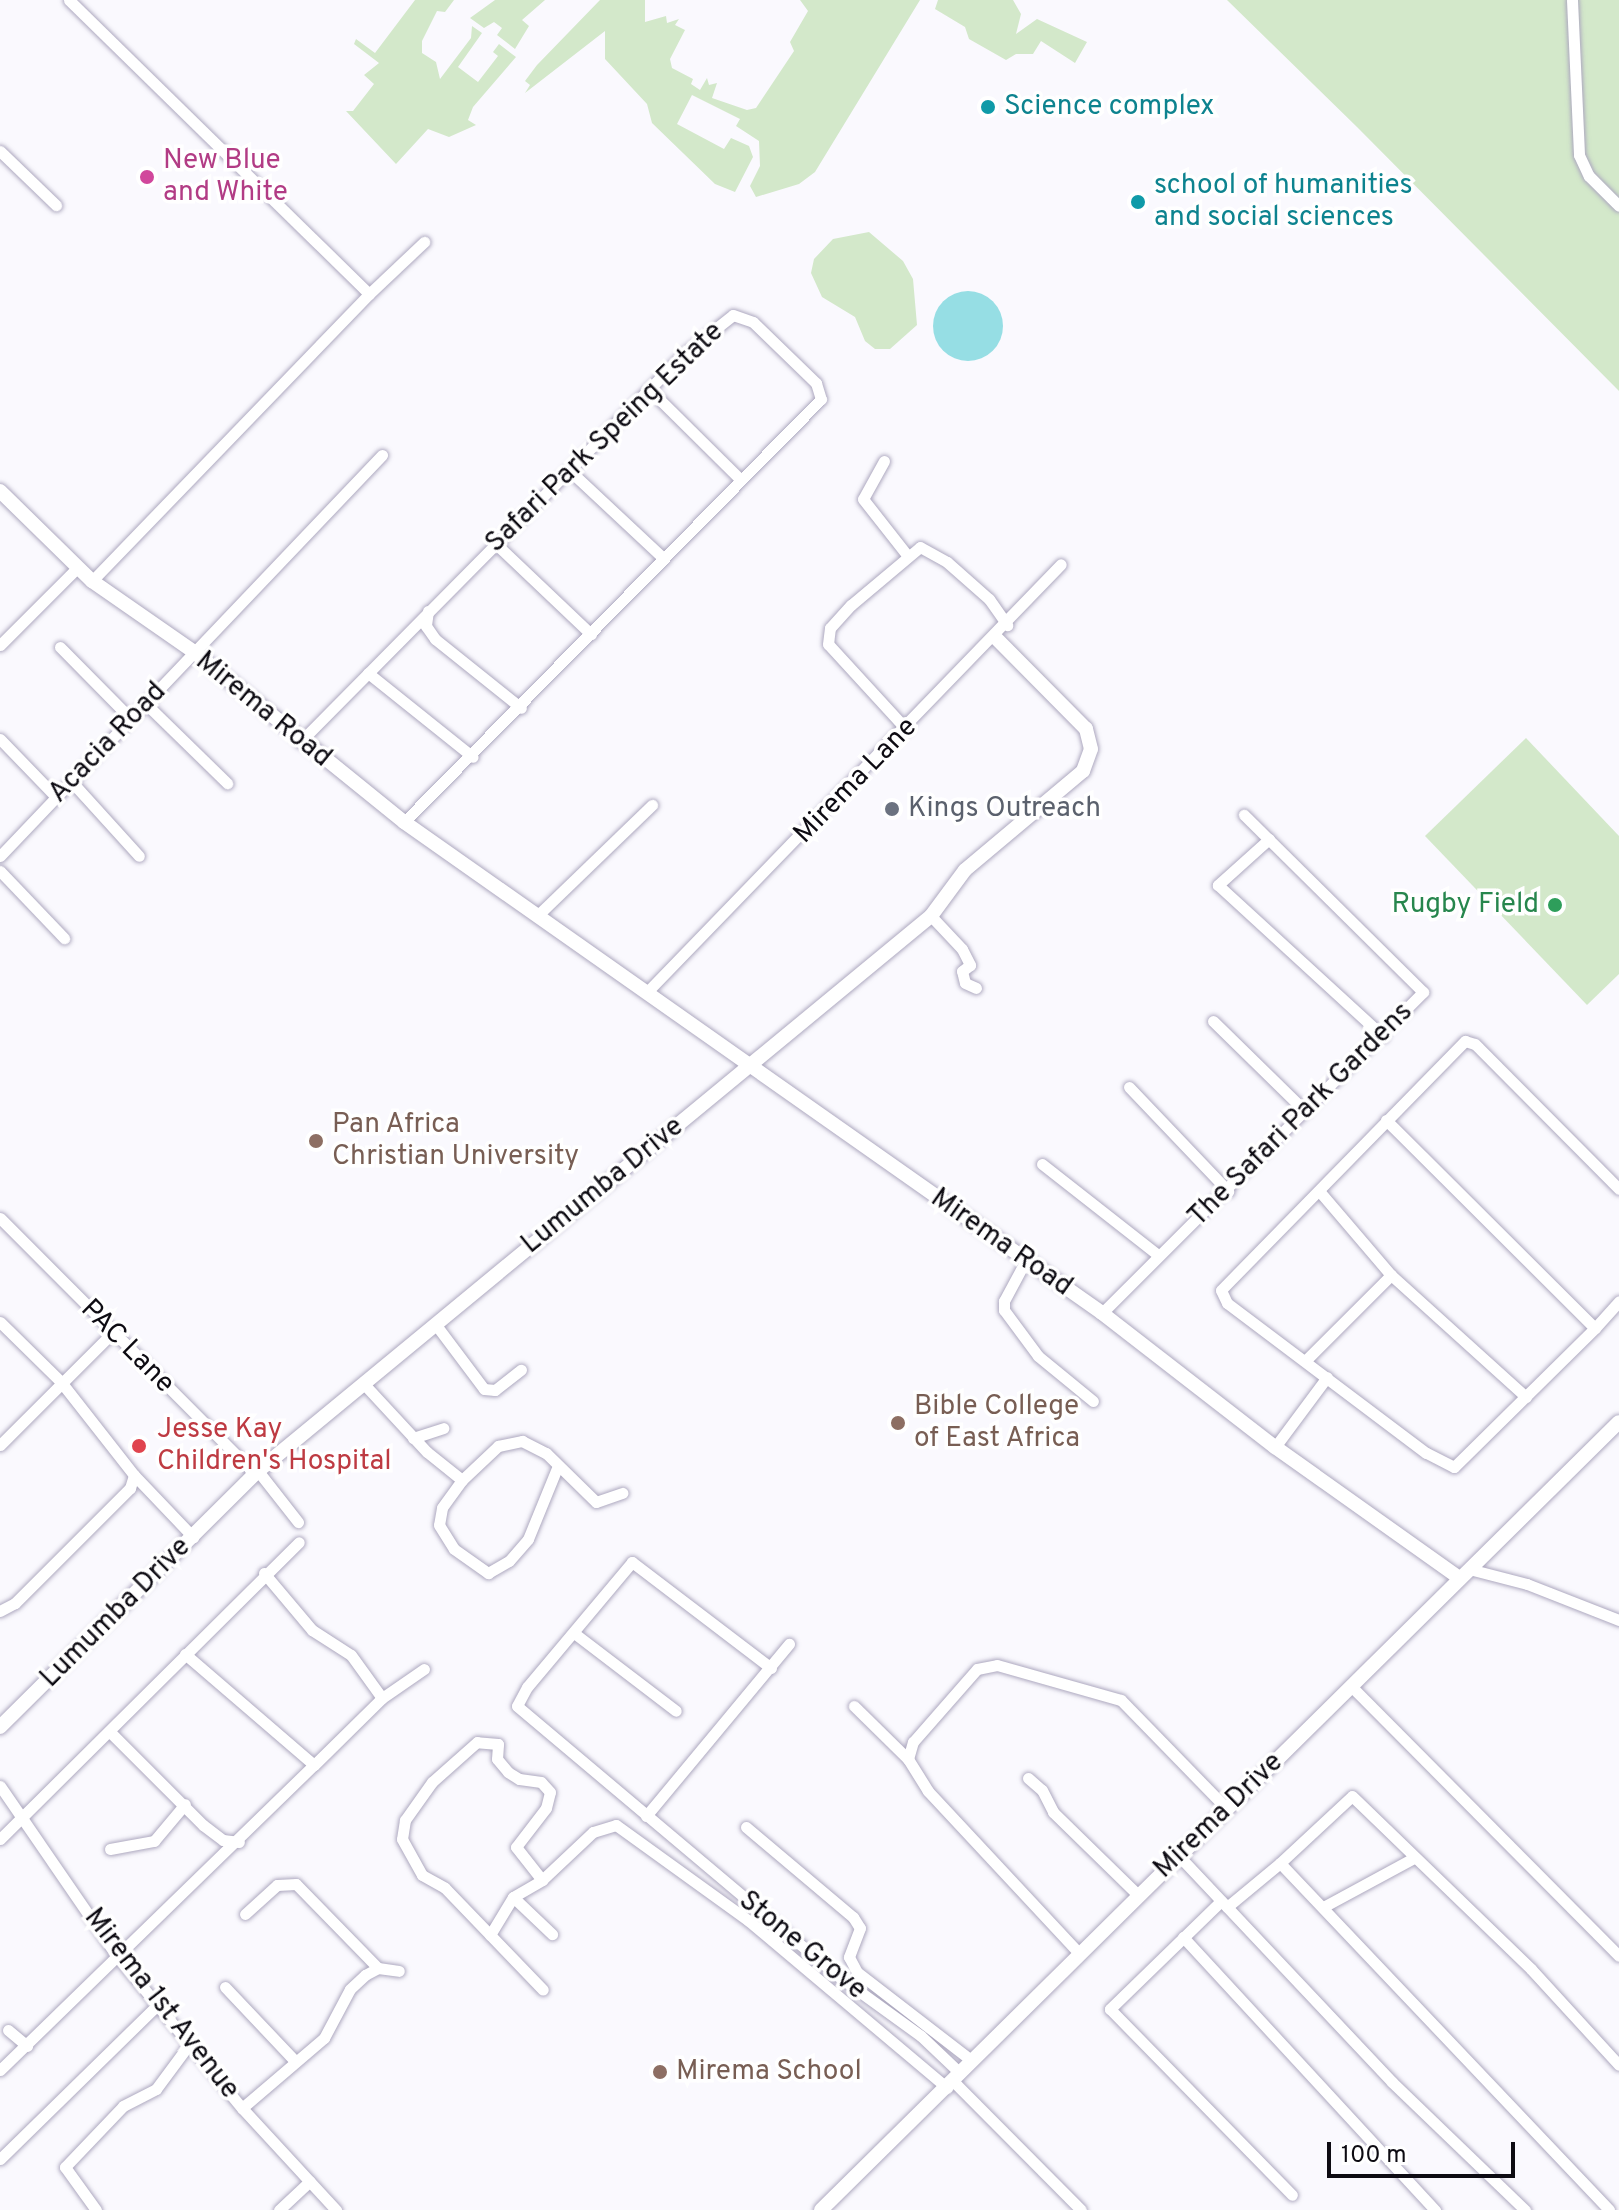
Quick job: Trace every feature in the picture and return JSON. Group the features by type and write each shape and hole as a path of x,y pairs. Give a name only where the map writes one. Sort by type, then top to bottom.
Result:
{"street":[{"path":"69,0 369,294"},
{"path":"1572,0 1579,155 1589,176 1619,206"},
{"path":"0,151 56,205"},
{"path":"92,581 369,294 424,242"},
{"name":"Safari Park Speing Estate","path":"300,742 649,389 723,320 739,314 816,383 821,399 473,757 404,822"},
{"path":"649,389 741,480"},
{"name":"Acacia Road","path":"0,856 382,455"},
{"path":"884,461 863,499 907,555"},
{"path":"569,470 664,559"},
{"name":"Mirema Road","path":"0,491 92,581 194,652 300,742 404,822 647,992 749,1068 1102,1313 1275,1447 1464,1574 1527,1584 1619,1620"},
{"path":"496,544 591,634"},
{"path":"906,729 832,653 826,639 851,605 920,547 932,550 989,599 1007,625"},
{"name":"Mirema Lane","path":"647,992 1007,625 1061,564"},
{"path":"0,645 77,568"},
{"path":"428,611 426,626 435,639 521,708"},
{"name":"Lumumba Drive","path":"0,1727 256,1473 931,916 965,870 1089,765 1086,729 995,637"},
{"path":"60,647 131,719"},
{"path":"368,673 473,757"},
{"path":"145,703 227,783"},
{"path":"0,739 56,797"},
{"path":"71,781 139,856"},
{"path":"537,916 652,805"},
{"name":"The Safari Park Gardens","path":"1102,1313 1383,1036 1423,992 1244,815"},
{"path":"1269,839 1218,885 1383,1036"},
{"path":"0,871 64,938"},
{"path":"931,916 962,949 970,965 962,971 965,983 976,988"},
{"path":"1213,1021 1305,1111"},
{"path":"1619,1189 1471,1042 1460,1043 1320,1192 1221,1290 1227,1303 1307,1359 1426,1453 1454,1467 1619,1301"},
{"path":"1129,1087 1228,1191"},
{"path":"1386,1120 1595,1328"},
{"path":"1042,1164 1158,1255"},
{"path":"1320,1192 1391,1275 1526,1397"},
{"name":"PAC Lane","path":"0,1218 112,1333 256,1473 298,1522"},
{"path":"1026,1260 1004,1301 1004,1310 1038,1356 1093,1401"},
{"path":"1307,1359 1391,1275"},
{"path":"0,1322 61,1382 134,1475 193,1537"},
{"path":"436,1325 484,1389 495,1390 521,1370"},
{"path":"0,1445 112,1333"},
{"path":"1275,1447 1327,1377"},
{"path":"363,1383 413,1438 462,1480"},
{"name":"Mirema Drive","path":"824,2209 954,2081 1077,1951 1179,1856 1619,1422"},
{"path":"413,1438 443,1428"},
{"path":"557,1468 528,1539 509,1561 488,1573 454,1549 439,1525 442,1508 462,1480 498,1446 511,1441 536,1446 596,1502 622,1493"},
{"path":"0,1611 15,1603 120,1498 134,1475"},
{"path":"0,1839 110,1732 264,1573 299,1542"},
{"name":"Stone Grove","path":"771,1668 632,1562 527,1687 517,1711 834,1973 921,2036 954,2081"},
{"path":"264,1573 312,1630 351,1655 382,1698"},
{"path":"574,1633 676,1711"},
{"path":"646,1816 789,1644"},
{"path":"185,1654 314,1765"},
{"path":"908,1759 913,1742 966,1680 977,1669 997,1665 1121,1700 1227,1809"},
{"path":"0,2070 239,1842 382,1698 424,1669"},
{"path":"1351,1686 1619,1956"},
{"path":"854,1706 908,1759 928,1791 1077,1951"},
{"path":"110,1732 223,1840 239,1842"},
{"path":"542,1880 516,1847 546,1808 550,1792 541,1782 519,1779 508,1772 497,1759 498,1744 477,1742 432,1782 405,1820 402,1839 422,1875 445,1888 543,1990"},
{"path":"1028,1778 1042,1790 1053,1812 1137,1894"},
{"name":"Mirema 1st Avenue","path":"0,1786 117,1956 242,2108 336,2210"},
{"path":"1292,2195 1110,2009 1183,1937 1280,1863 1352,1796 1412,1859 1531,1969 1619,2065"},
{"path":"110,1849 154,1841 185,1804"},
{"path":"490,1935 513,1897 542,1880 600,1827 624,1828 954,2081 1075,2208"},
{"path":"746,1827 853,1917 860,1928 849,1957 853,1969 972,2061"},
{"path":"1179,1856 1392,2082 1525,2210"},
{"path":"1325,1906 1412,1859"},
{"path":"1280,1863 1325,1906 1609,2210"},
{"path":"245,1914 277,1885 296,1884 378,1968 399,1971"},
{"path":"513,1897 552,1934"},
{"path":"1183,1937 1435,2210"},
{"path":"242,2108 324,2038 350,1989 378,1968"},
{"path":"225,1987 295,2061"},
{"path":"0,2159 157,2005"},
{"path":"8,2030 27,2046"},
{"path":"96,2210 65,2167 123,2106 156,2089 190,2043"},
{"path":"279,2210 310,2181"}],"green space":[{"path":"415,0 454,0 445,12 437,11 422,41 422,53 436,62 440,79 471,38 472,26 482,33 458,67 478,82 498,56 493,52 499,44 516,57 473,107 468,120 476,125 449,137 428,129 396,164 346,111 353,111 374,84 364,75 379,63 354,44 356,39 375,53"},
{"path":"495,0 545,0 522,20 529,26 515,49 497,35 502,28 494,22 484,28 470,18"},
{"path":"600,0 645,0 645,22 666,16 667,23 679,19 675,25 685,30 670,59 672,68 693,79 691,84 700,90 707,78 709,85 717,83 712,98 747,110 756,108 794,51 790,42 808,11 800,0 920,0 815,172 799,184 756,197 750,186 760,166 759,141 736,126 740,119 692,95 677,124 724,149 731,138 749,146 753,157 735,192 715,184 652,123 647,104 605,59 605,31 525,93 530,85 525,81 537,65"},
{"path":"938,0 1013,0 1021,14 1016,34 1037,19 1087,42 1075,63 1041,41 1033,54 1016,54 1006,60 969,39 965,27 935,9"},
{"path":"1227,0 1619,0 1619,391 1357,127"},
{"path":"869,232 903,261 913,279 917,325 890,349 875,349 865,341 855,317 822,297 811,273 814,259 833,239"},
{"name":"Rugby Field","path":"1526,738 1619,836 1619,974 1587,1005 1425,836"}],"water":[{"path":"975,291 997,306 1003,326 1001,340 993,351 982,359 961,361 943,351 935,340 933,319 943,301 954,293"}],"place":[{"name":"Science complex","path":"988,107"},
{"name":"New Blue and White","path":"147,177"},
{"name":"school of humanities and social sciences","path":"1138,202"},
{"name":"Kings Outreach","path":"892,809"},
{"name":"Rugby Field","path":"1555,905"},
{"name":"Pan Africa Christian University","path":"316,1141"},
{"name":"Bible College of East Africa","path":"898,1423"},
{"name":"Jesse Kay Children's Hospital","path":"139,1446"},
{"name":"Mirema School","path":"660,2072"}]}
